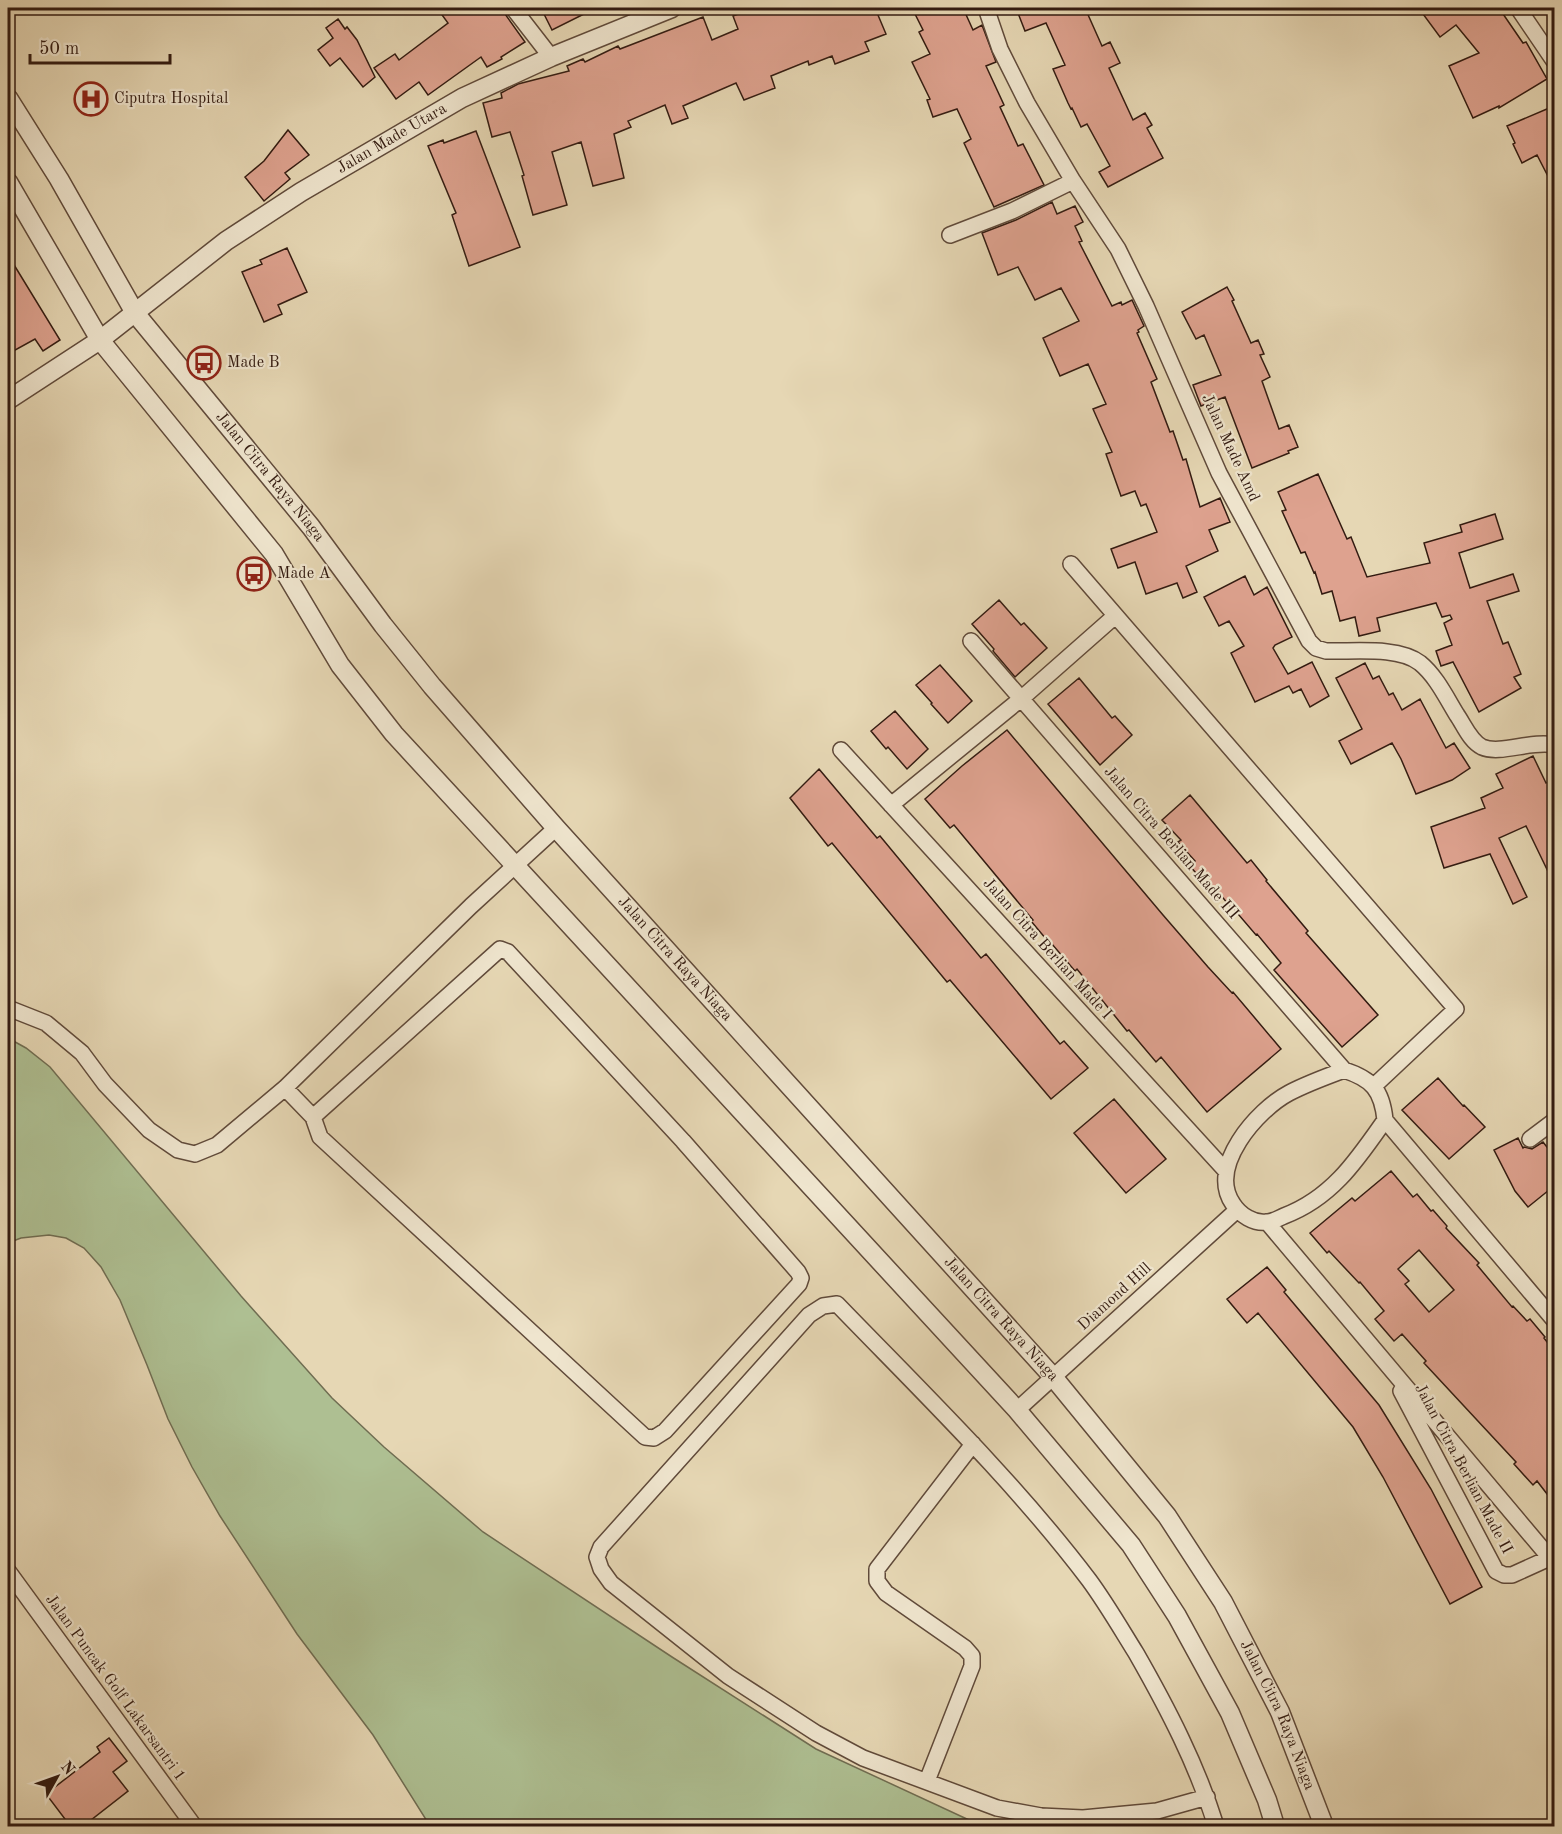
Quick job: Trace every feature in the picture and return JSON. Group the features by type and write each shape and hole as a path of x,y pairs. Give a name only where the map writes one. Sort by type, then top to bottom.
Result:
{"street":[{"path":"513,8 551,57"},
{"name":"Jalan Made Utara","path":"8,400 100,340 226,241 301,192 462,98 551,57 672,8"},
{"name":"Jalan Made Amd","path":"986,8 1000,49 1027,103 1073,181 1118,249 1146,306 1219,473 1309,641 1316,648 1326,651 1393,652 1405,654 1419,662 1436,681 1471,737 1480,746 1494,749 1540,743 1554,745"},
{"path":"1518,8 1554,60"},
{"name":"Jalan Citra Raya Niaga","path":"8,98 59,179 135,313 311,527 383,625 432,686 556,828 1054,1378 1167,1516 1223,1602 1280,1712 1324,1827"},
{"path":"950,235 1012,211 1073,181"},
{"path":"8,182 100,340 274,554 340,665 387,726 1017,1410 1131,1545 1177,1616 1230,1713 1267,1800 1275,1827"},
{"path":"1071,564 1456,1009 1374,1086"},
{"path":"891,805 1022,698 1115,616"},
{"name":"Jalan Citra Berlian Made III","path":"971,640 1344,1070"},
{"name":"Jalan Citra Berlian Made I","path":"841,750 1226,1172"},
{"path":"8,1008 46,1023 55,1030 82,1053 105,1084 149,1130 178,1150 195,1154 217,1145 285,1088 471,906 556,828"},
{"path":"285,1088 313,1117 320,1137 645,1437 654,1438 665,1431 799,1284 801,1278 798,1272 683,1141 508,952 500,949 313,1117"},
{"path":"1385,1120 1344,1177 1321,1196 1295,1212 1267,1222 1256,1221 1237,1210 1229,1199 1225,1185 1226,1172 1240,1141 1249,1127 1267,1108 1287,1094 1344,1070 1361,1075 1374,1086 1383,1102 1385,1120 1554,1320"},
{"path":"1530,1139 1554,1121"},
{"name":"Diamond Hill","path":"1017,1410 1237,1210"},
{"name":"Jalan Citra Berlian Made II","path":"1267,1222 1552,1557 1512,1575 1504,1575 1496,1570 1388,1365"},
{"path":"1207,1797 1157,1811 1083,1818 1041,1816 997,1808 863,1758 816,1732 728,1676 611,1583 597,1557 601,1548 809,1315 823,1306 837,1304 973,1444 1090,1582 1126,1637 1165,1704 1207,1797 1216,1827"},
{"path":"927,1781 972,1666 972,1656 965,1648 886,1593 878,1581 877,1569 973,1444"},
{"name":"Jalan Puncak Golf Lakarsantri 1","path":"8,1570 194,1827"}],"green space":[{"path":"8,1038 26,1048 50,1067 241,1296 332,1398 384,1447 483,1532 816,1749 982,1826 430,1826 373,1735 297,1634 220,1516 168,1419 120,1300 101,1267 84,1248 66,1238 49,1235 21,1238 8,1243"}],"building":[{"path":"437,8 503,8 525,42 487,67 481,57 428,95 419,82 396,99 374,68 395,54 399,60 448,23"},
{"path":"541,8 596,8 552,30"},
{"path":"755,8 875,8 886,34 865,42 869,51 835,64 832,56 809,65 808,61 771,76 775,88 744,100 736,83 683,106 688,118 672,124 665,105 628,121 631,127 614,134 624,178 593,186 581,142 552,152 567,205 533,215 522,176 524,175 510,132 492,137 483,103 502,98 501,93 518,84 569,71 567,66 583,59 585,62 618,46 620,49 703,17 712,40 738,29 733,16"},
{"path":"912,8 963,8 973,30 982,25 996,62 986,66 1004,105 1000,107 1018,146 1023,144 1044,185 994,207 964,143 971,139 957,109 933,117 927,100 930,99 912,62 930,54 919,32 923,30"},
{"path":"1016,8 1085,8 1102,46 1110,42 1120,63 1109,68 1133,120 1145,113 1152,125 1147,128 1163,158 1108,187 1099,172 1110,166 1087,124 1081,127 1053,69 1065,65 1046,23 1025,31"},
{"path":"1432,8 1499,8 1523,43 1526,42 1547,79 1499,108 1499,106 1473,118 1449,66 1479,53 1456,25 1440,37 1423,14"},
{"path":"338,19 357,40 375,77 363,87 340,58 330,66 318,50 333,38 326,28"},
{"path":"1554,106 1554,188 1537,155 1522,163 1507,126"},
{"path":"288,130 309,155 285,173 290,179 264,201 245,177 264,161"},
{"path":"476,131 520,247 469,266 452,215 456,213 428,146 443,140 444,143"},
{"path":"1052,202 1057,214 1075,206 1083,222 1075,226 1082,241 1079,242 1112,306 1121,302 1122,305 1132,300 1144,326 1137,333 1157,379 1151,382 1170,432 1173,431 1183,460 1186,459 1200,507 1220,498 1230,522 1209,530 1218,551 1186,566 1197,592 1183,598 1177,583 1146,594 1135,562 1118,568 1111,549 1157,532 1146,504 1141,506 1135,491 1121,496 1106,454 1112,452 1093,409 1106,404 1088,364 1060,376 1043,338 1079,321 1061,288 1035,300 1018,267 998,275 982,233 1016,220"},
{"path":"287,248 307,292 278,305 282,314 264,322 242,272 262,264 260,260"},
{"path":"8,255 60,340 43,351 35,339 8,354"},
{"path":"1227,287 1251,343 1258,340 1264,354 1260,355 1270,377 1262,381 1279,429 1289,425 1298,447 1252,468 1225,397 1201,406 1193,385 1221,375 1204,335 1196,339 1182,312"},
{"path":"1318,474 1347,539 1351,537 1367,577 1430,563 1424,543 1462,532 1460,525 1495,514 1503,539 1459,553 1470,588 1513,574 1519,591 1487,601 1503,644 1508,642 1521,674 1514,677 1521,688 1479,712 1453,662 1441,666 1436,651 1452,645 1444,623 1452,619 1450,615 1442,617 1436,603 1377,618 1380,631 1359,636 1355,617 1340,621 1332,591 1322,594 1315,572 1305,552 1301,553 1282,511 1286,510 1278,492"},
{"path":"1245,576 1254,595 1267,587 1292,637 1273,648 1288,674 1312,662 1329,696 1310,707 1301,689 1293,693 1289,686 1255,702 1231,653 1244,646 1229,621 1219,626 1204,597"},
{"path":"999,600 1021,625 1024,623 1047,648 1015,677 972,624"},
{"path":"1365,663 1373,679 1379,676 1389,695 1393,693 1402,710 1420,699 1446,748 1454,743 1470,768 1452,780 1416,794 1392,743 1351,764 1339,741 1362,729 1336,678"},
{"path":"940,665 972,701 948,723 916,685"},
{"path":"1079,678 1112,718 1115,716 1132,735 1100,765 1048,704"},
{"path":"895,711 928,749 907,769 871,731"},
{"path":"1007,730 1163,915 1281,1049 1207,1112 1161,1057 1156,1062 1129,1030 1127,1031 1077,969 1075,971 1051,945 954,825 950,828 925,799"},
{"path":"1533,756 1546,783 1554,779 1554,884 1526,826 1499,838 1527,897 1513,904 1490,854 1444,868 1431,827 1485,808 1481,798 1503,788 1496,774"},
{"path":"819,769 877,838 880,836 981,958 986,954 1060,1044 1064,1041 1088,1068 1051,1099 950,980 947,982 832,843 828,846 790,798"},
{"path":"1190,795 1247,863 1251,860 1308,931 1306,933 1378,1015 1342,1047 1274,970 1281,963 1257,934 1215,888 1211,891 1190,866 1195,861 1178,842 1181,840 1162,820"},
{"path":"1438,1078 1485,1127 1449,1159 1402,1110"},
{"path":"1114,1099 1166,1159 1126,1193 1074,1133"},
{"path":"1518,1138 1523,1148 1532,1149 1543,1142 1554,1156 1554,1186 1528,1207 1515,1191 1494,1150"},
{"path":"1391,1171 1413,1197 1417,1194 1431,1211 1433,1210 1447,1226 1446,1228 1479,1263 1477,1265 1512,1307 1527,1321 1530,1319 1545,1337 1554,1351 1554,1503 1537,1481 1533,1485 1514,1464 1516,1462 1424,1363 1426,1361 1402,1334 1394,1341 1375,1319 1384,1311 1360,1282 1329,1251 1327,1253 1310,1233 1352,1198 1355,1201","holes":["1419,1250 1454,1290 1429,1312 1405,1284 1409,1281 1398,1269"]},
{"path":"1267,1267 1286,1290 1284,1292 1379,1405 1431,1489 1482,1587 1450,1604 1383,1477 1353,1427 1258,1313 1247,1323 1227,1299"},
{"path":"109,1738 127,1761 113,1772 128,1791 82,1827 71,1827 46,1794 100,1752 97,1747"}],"place":[{"name":"Ciputra Hospital","path":"91,99"},
{"name":"Made B","path":"204,363"},
{"name":"Made A","path":"254,574"}]}
